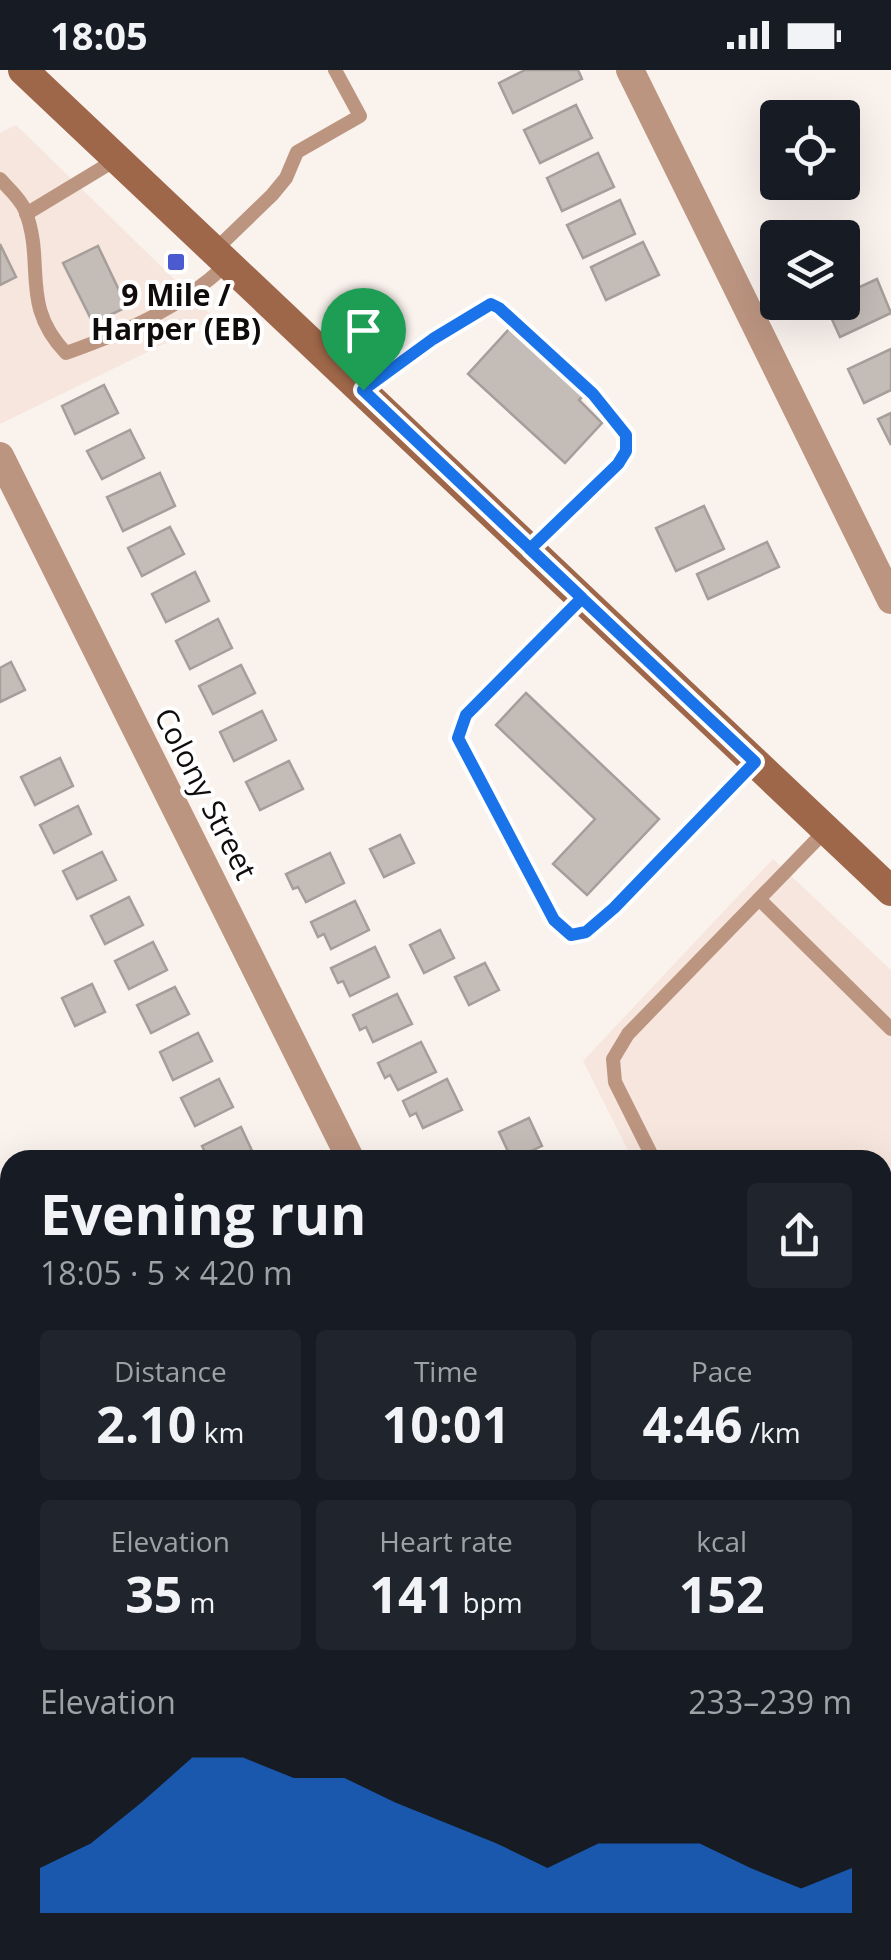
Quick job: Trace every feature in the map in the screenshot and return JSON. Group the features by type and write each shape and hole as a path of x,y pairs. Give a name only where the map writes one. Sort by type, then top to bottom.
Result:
{"main road":[{"path":"23,70 891,891"}],"street":[{"path":"630,70 891,600"},
{"name":"Colony Street","path":"0,456 346,1150"}],"lane":[{"path":"0,178 24,205 32,233 34,290 50,336 66,353 129,331 198,291 286,178 297,152 360,116 335,70"},
{"path":"26,214 117,159"},
{"path":"363,390 433,339 491,304 593,394 626,435 626,451 618,464 530,549"},
{"path":"582,598 466,715 458,738 554,920 562,928 571,935 586,932 614,908 755,762"},
{"path":"649,1150 615,1082 613,1059 628,1034 826,830"},
{"path":"759,899 891,1029"}],"shaded area":[{"path":"16,125 215,319 0,424 0,133"},
{"path":"773,859 891,970 891,1150 628,1150 583,1061"}],"building":[{"path":"525,70 578,70 582,79 513,113 499,83"},
{"path":"576,105 592,138 540,163 524,130"},
{"path":"598,153 614,187 562,211 547,178"},
{"path":"620,200 635,234 583,258 567,225"},
{"path":"643,242 659,275 606,300 591,267"},
{"path":"0,244 16,277 0,285"},
{"path":"98,246 127,307 93,323 63,263"},
{"path":"877,279 891,313 840,337 832,320 860,320 860,287"},
{"path":"510,328 583,396 579,400 602,423 565,463 468,374"},
{"path":"891,349 891,390 864,403 848,369"},
{"path":"104,385 118,413 75,434 62,406"},
{"path":"891,413 891,445 878,419"},
{"path":"130,430 144,458 102,479 87,451"},
{"path":"160,473 175,506 123,531 107,497"},
{"path":"704,506 724,549 676,571 656,528"},
{"path":"170,527 184,554 142,576 128,548"},
{"path":"767,542 779,567 708,599 697,574"},
{"path":"195,572 209,601 166,622 152,594"},
{"path":"218,619 232,648 190,669 176,641"},
{"path":"11,662 25,690 0,702 0,668"},
{"path":"241,665 255,693 213,714 199,686"},
{"path":"526,693 659,819 587,895 553,864 595,819 496,725"},
{"path":"262,711 276,740 234,761 220,732"},
{"path":"60,758 73,786 35,805 21,777"},
{"path":"289,761 303,789 260,810 246,782"},
{"path":"78,806 91,834 54,853 40,825"},
{"path":"400,835 414,863 384,877 370,849"},
{"path":"102,852 116,880 77,899 63,871"},
{"path":"330,853 344,883 306,902 298,887 293,889 286,874"},
{"path":"129,897 143,925 105,944 91,916"},
{"path":"355,901 369,930 331,949 324,934 318,937 311,922"},
{"path":"440,930 454,958 424,973 410,945"},
{"path":"153,942 167,970 129,989 115,961"},
{"path":"375,947 389,977 350,996 331,968"},
{"path":"485,963 499,990 469,1005 455,977"},
{"path":"92,984 105,1012 75,1026 62,998"},
{"path":"175,987 189,1014 151,1033 137,1005"},
{"path":"397,994 412,1024 373,1042 366,1027 360,1030 353,1015"},
{"path":"198,1033 212,1061 173,1080 160,1052"},
{"path":"421,1042 436,1072 398,1090 390,1075 385,1078 378,1063"},
{"path":"219,1079 233,1107 195,1126 181,1098"},
{"path":"447,1079 462,1110 423,1128 416,1113 410,1116 403,1101"},
{"path":"529,1118 542,1146 507,1150 499,1132"},
{"path":"241,1127 252,1150 204,1150 202,1146"}],"place":[{"name":"9 Mile / Harper (EB)","path":"176,262"}],"route":[{"path":"363,390 433,339 491,304 593,394 626,435 626,451 618,464 530,549 582,598 755,762 586,932 571,935 554,920 458,738 466,715 582,598 530,549 363,390"}]}
